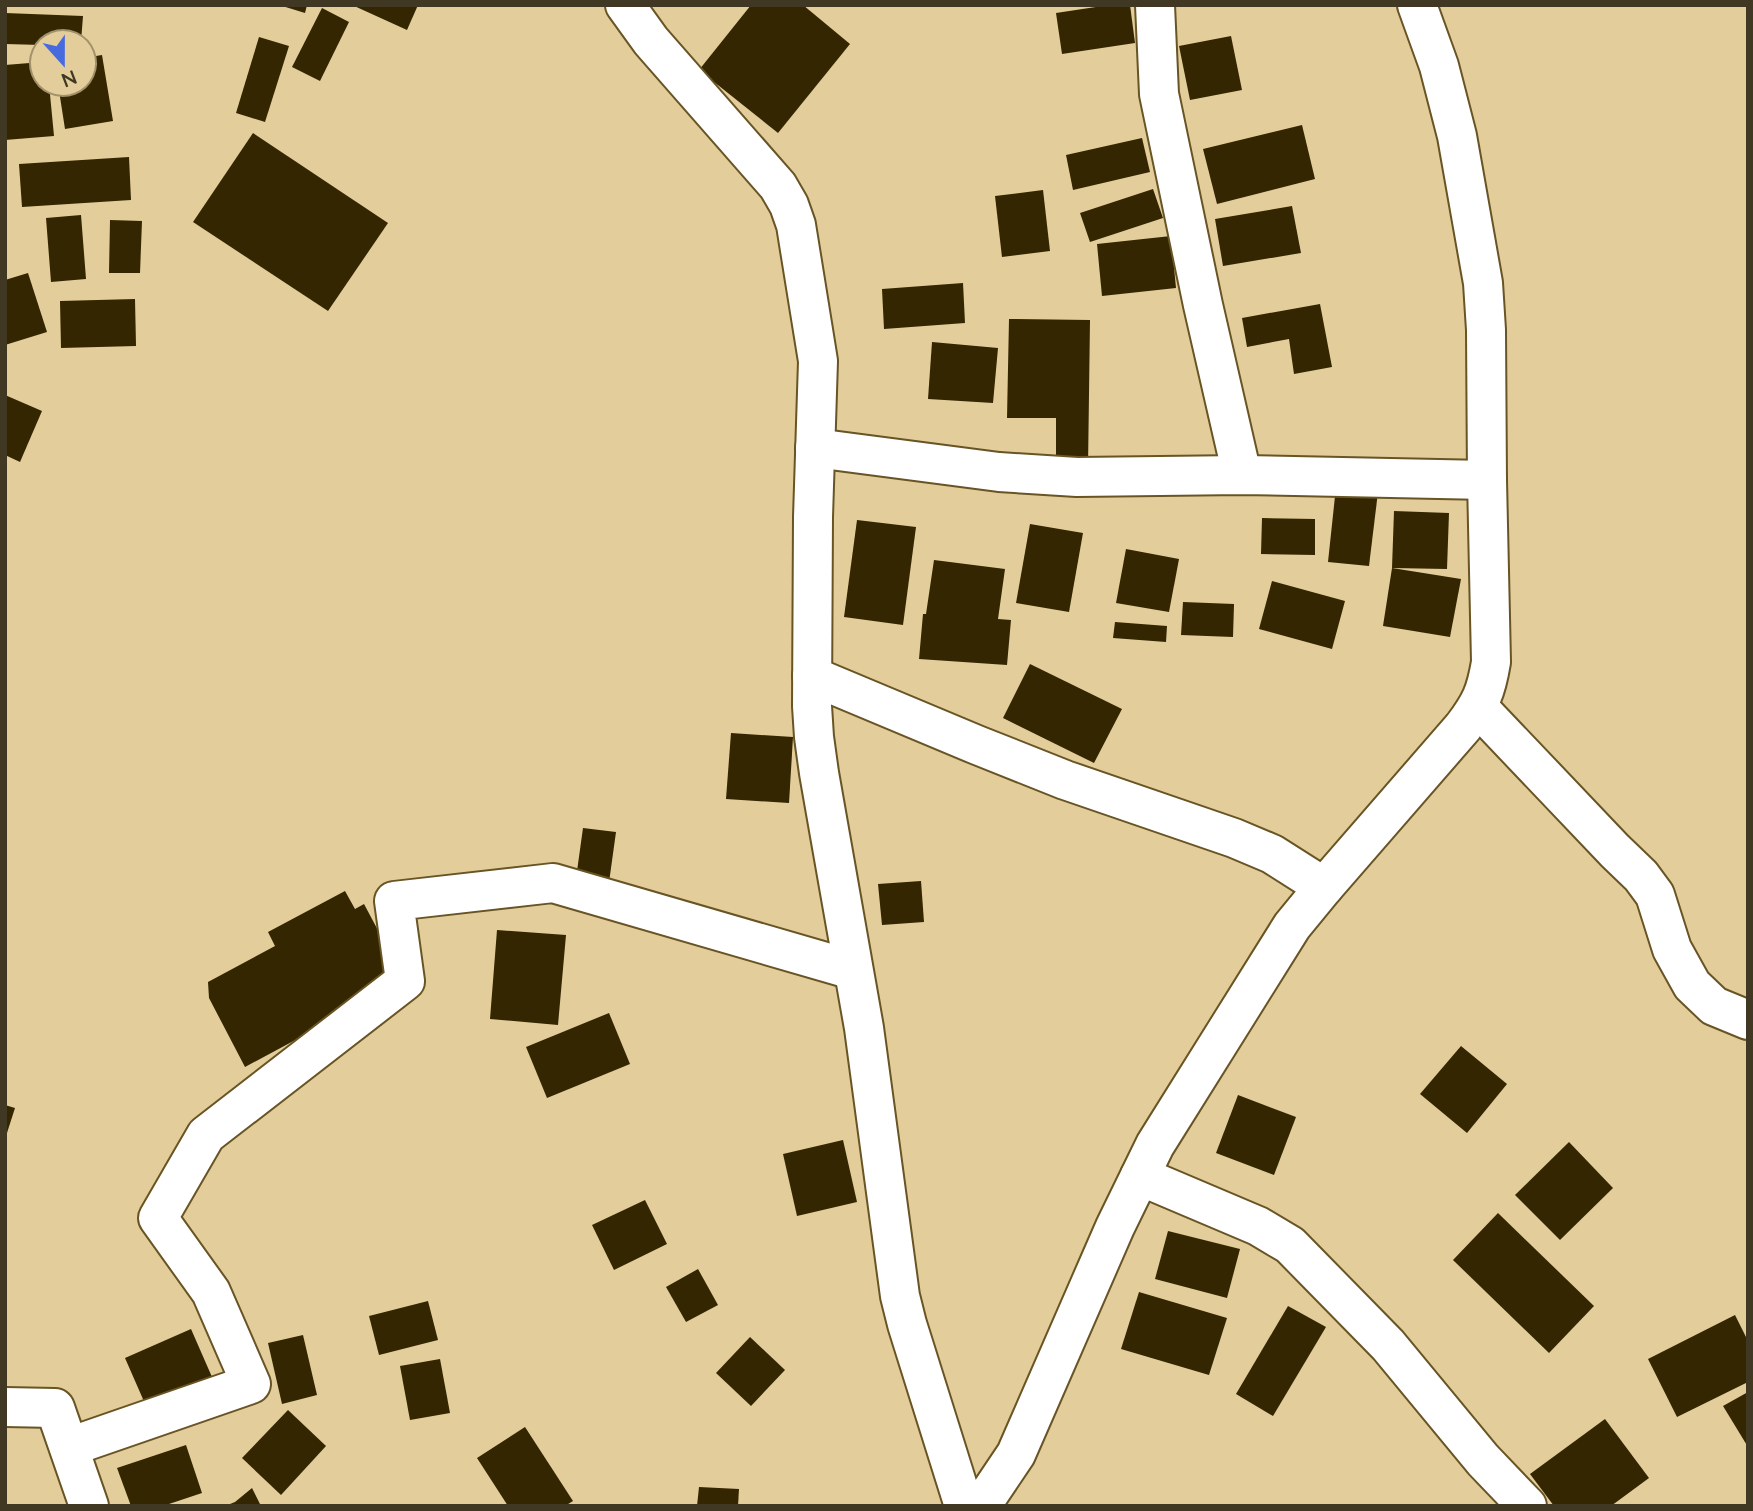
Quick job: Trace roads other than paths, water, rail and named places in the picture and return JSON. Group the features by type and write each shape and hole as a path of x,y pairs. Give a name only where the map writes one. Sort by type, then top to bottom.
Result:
{"street":[{"path":"625,5 651,41 778,186 796,225 818,361 813,517 812,706 819,773 864,1028 900,1296 964,1506"},
{"path":"1156,5 1159,94 1242,475"},
{"path":"981,1506 1016,1454 1115,1227 1155,1145 1292,926 1463,727 1487,689 1492,662 1483,283 1457,136 1439,66 1417,5"},
{"path":"815,448 999,472 1077,477 1242,475 1487,480"},
{"path":"812,676 1065,780 1234,838 1272,854 1324,887"},
{"path":"1478,707 1641,876 1655,895 1672,949 1692,985 1714,1006 1748,1020"},
{"path":"69,1447 251,1384 211,1292 158,1219 206,1135 405,981 394,901 554,883 853,970"},
{"path":"1140,1176 1258,1226 1290,1245 1388,1345 1483,1460 1527,1506"},
{"path":"5,1407 55,1408 89,1506"}]}
